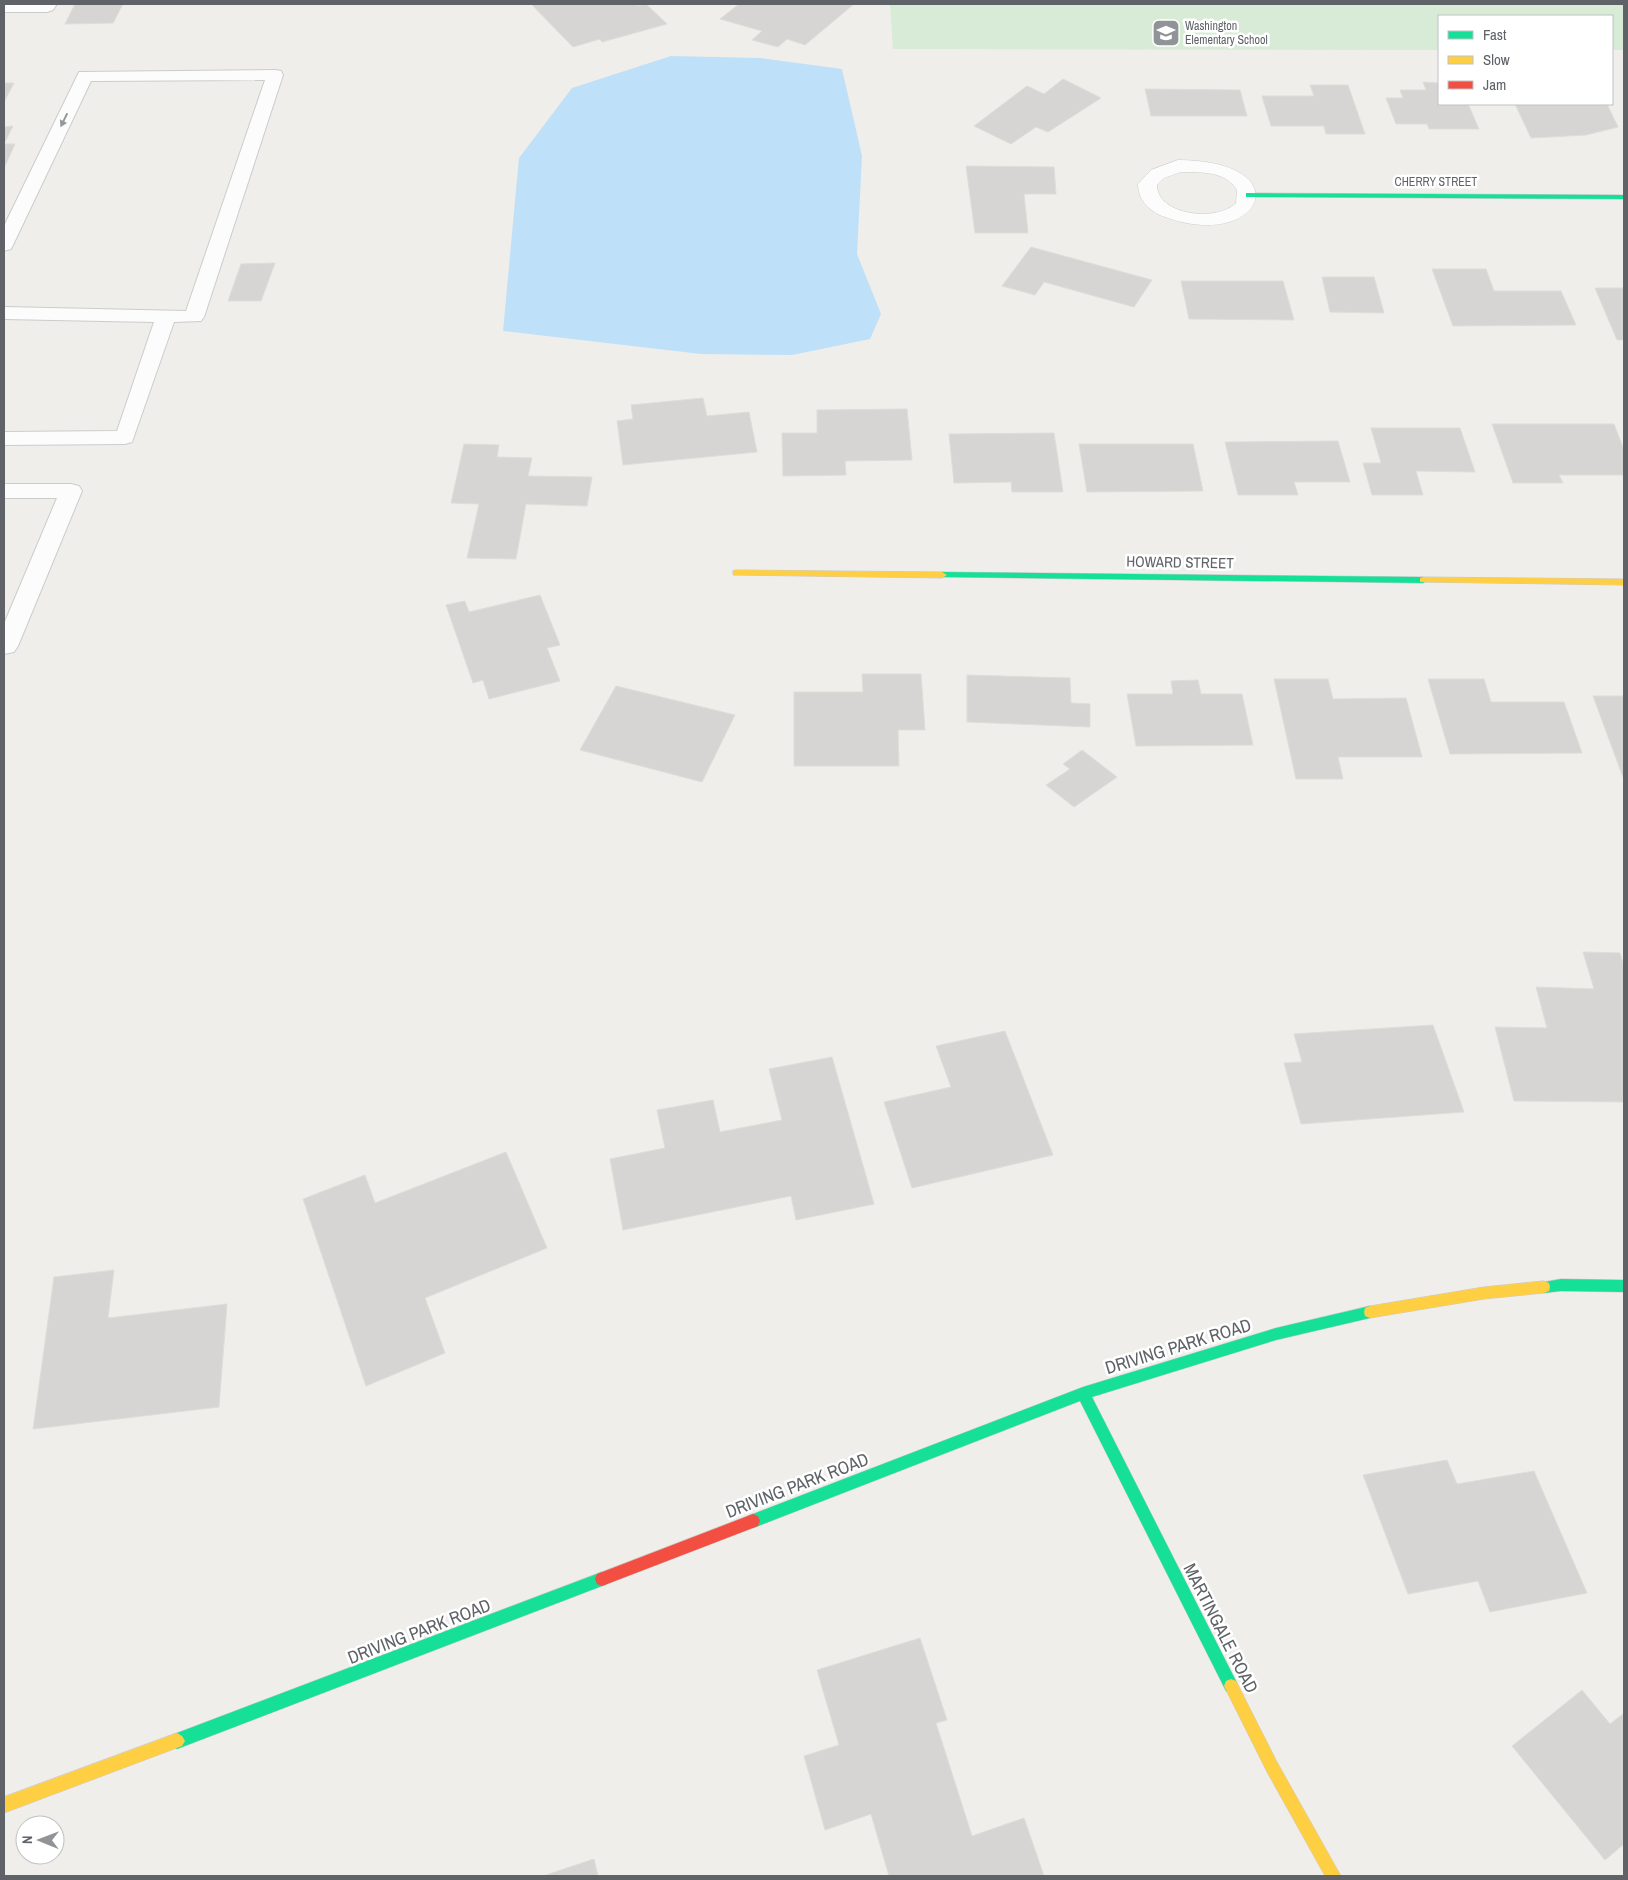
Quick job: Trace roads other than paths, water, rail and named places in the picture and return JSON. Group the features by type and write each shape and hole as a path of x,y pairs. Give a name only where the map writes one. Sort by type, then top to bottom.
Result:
{"street":[{"path":"1194,166 1210,167 1236,178 1245,186 1248,195 1247,204 1240,211 1229,217 1198,221 1173,215 1154,204 1148,194 1148,185 1153,176 1165,170 1194,166"},
{"name":"CHERRY STREET","path":"1248,195 1624,197"},
{"name":"HOWARD STREET","path":"736,573 1624,582"},
{"name":"DRIVING PARK ROAD","path":"4,1805 284,1702 1083,1393 1276,1334 1368,1312 1484,1293 1561,1285 1624,1286"},
{"name":"MARTINGALE ROAD","path":"1083,1393 1272,1767 1333,1876"}],"lane":[{"path":"4,7 47,7 49,4"},
{"path":"4,245 84,76 275,75 194,317 4,313"},
{"path":"4,439 126,437 166,316"},
{"path":"4,491 71,491 6,646 4,646"}],"water":[{"path":"671,56 760,58 842,69 862,156 857,254 881,314 870,339 792,355 701,354 503,331 519,158 572,88"}],"place":[{"name":"Washington Elementary School","path":"1166,33"}]}
